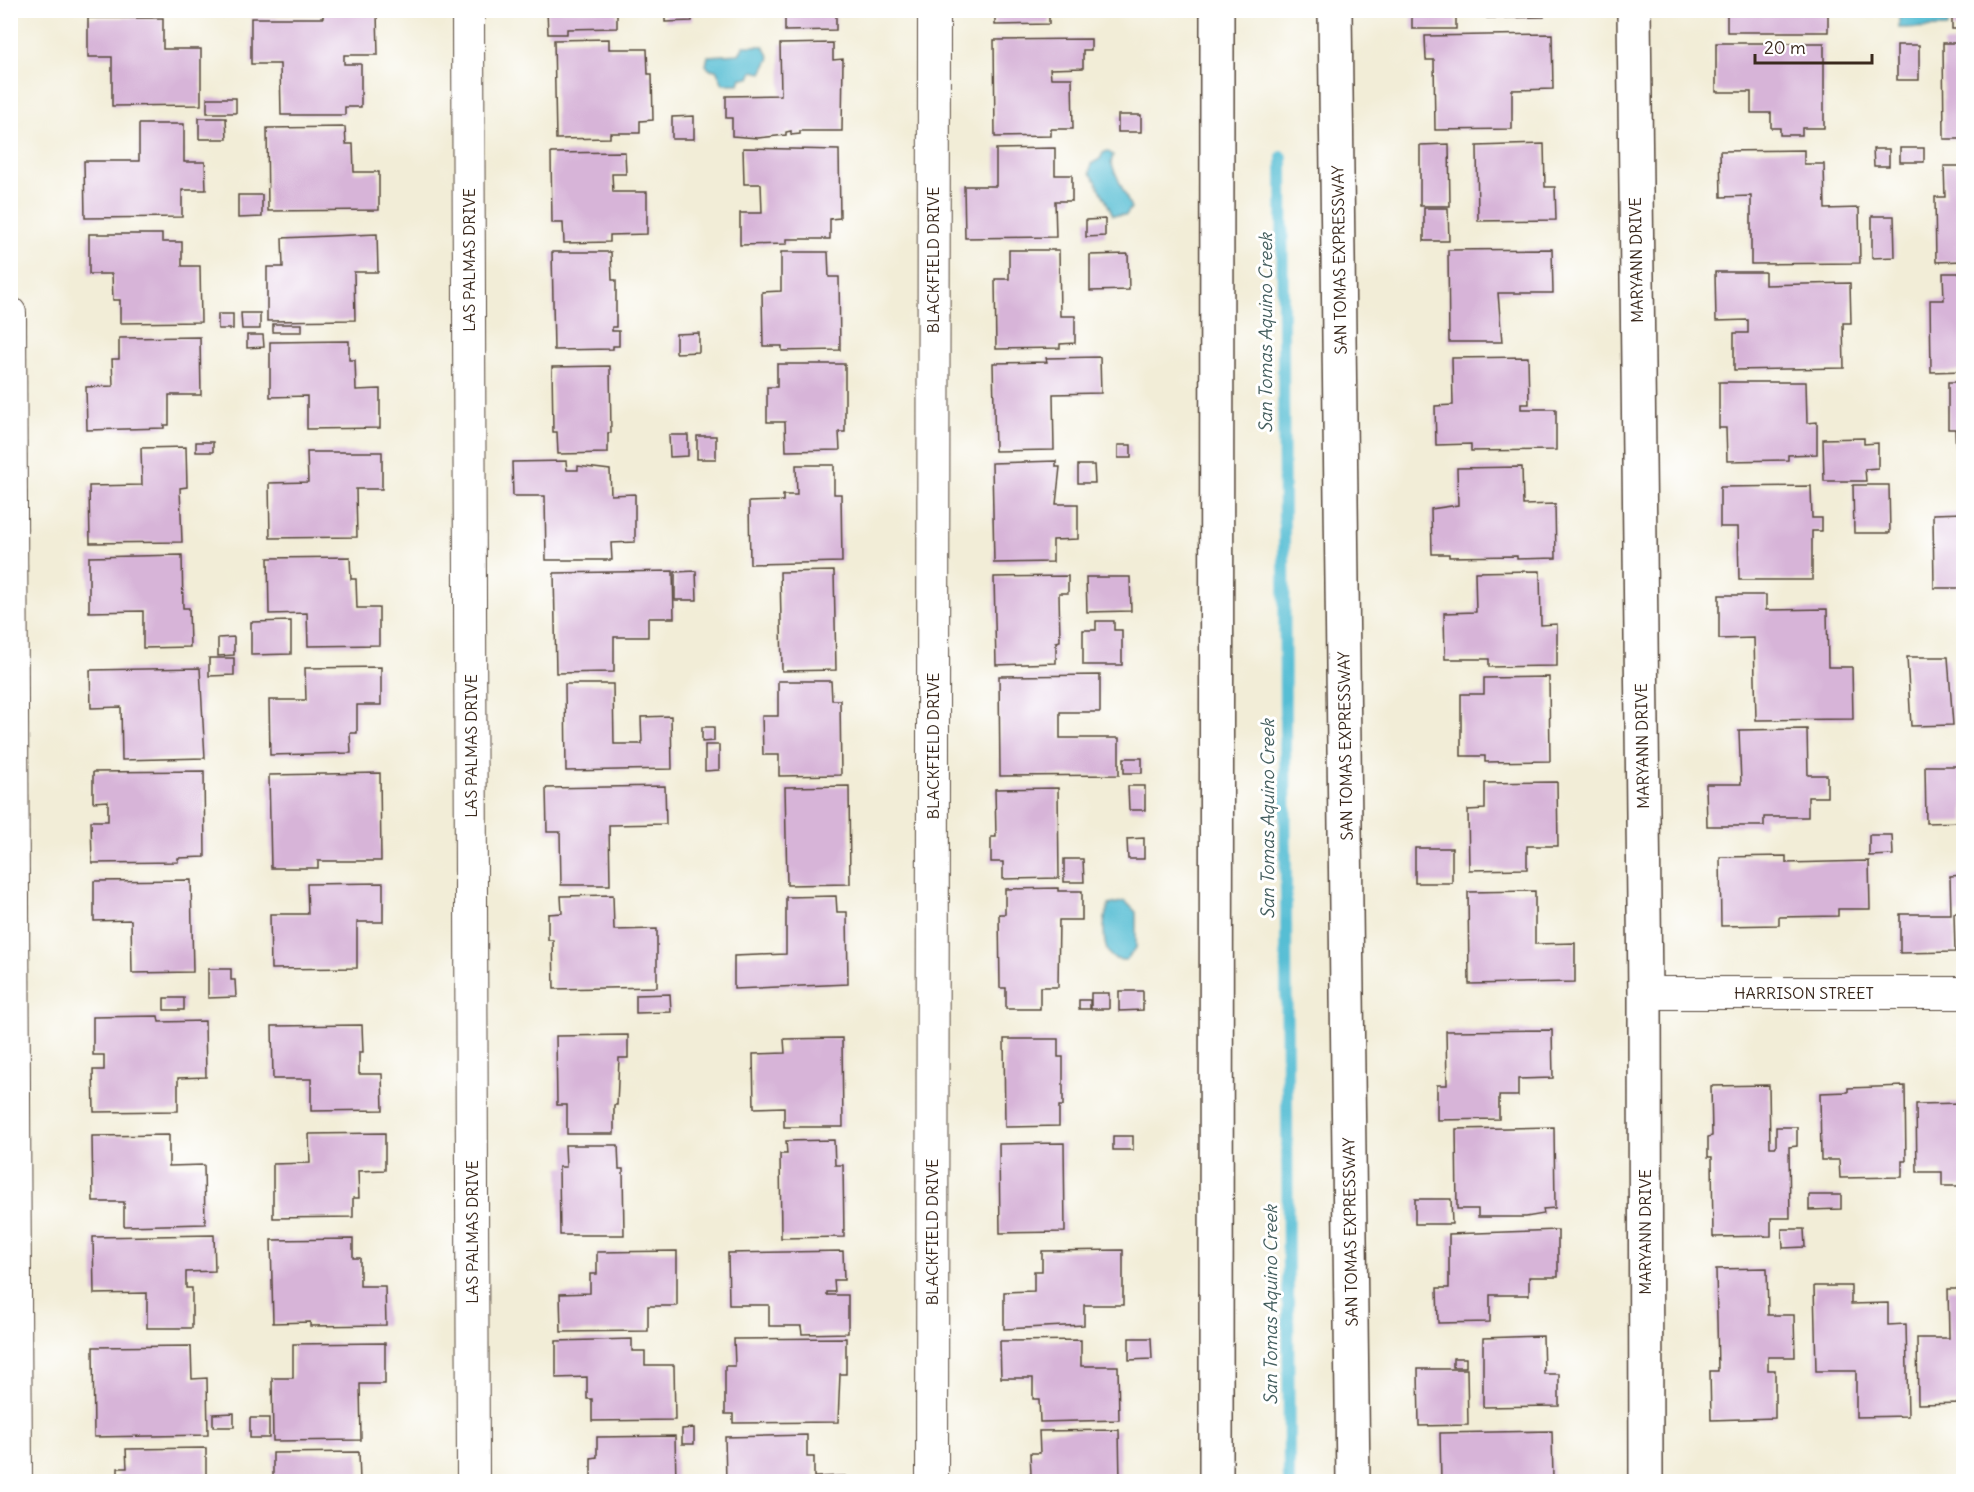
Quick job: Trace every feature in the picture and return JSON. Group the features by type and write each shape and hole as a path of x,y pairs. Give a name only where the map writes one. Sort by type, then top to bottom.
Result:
{"main road":[{"path":"1216,1482 1217,10"},
{"name":"SAN TOMAS EXPRESSWAY","path":"1335,10 1353,1482"},
{"name":"MARYANN DRIVE","path":"1634,10 1645,993 1646,1482"}],"street":[{"name":"LAS PALMAS DRIVE","path":"468,10 473,1482"},
{"name":"BLACKFIELD DRIVE","path":"932,1482 933,10"},
{"path":"10,314 14,1480"},
{"name":"HARRISON STREET","path":"1645,993 1964,993"}],"water":[{"path":"1899,11 1948,11 1948,27 1899,28"},
{"path":"744,46 764,46 770,58 762,73 753,71 750,78 741,78 739,84 723,84 716,70 709,69 706,65 708,56 739,54"},
{"path":"1107,151 1113,155 1111,163 1131,208 1126,215 1113,215 1090,173 1091,164"},
{"path":"1125,901 1136,912 1136,948 1126,960 1120,960 1108,953 1104,924 1109,905"}],"building":[{"path":"547,10 617,11 617,28 567,29 567,34 548,34"},
{"path":"665,10 692,10 692,21 665,22"},
{"path":"785,10 849,10 849,15 836,15 836,30 785,31"},
{"path":"995,10 1049,10 1049,24 995,25"},
{"path":"1412,10 1456,10 1456,29 1412,29"},
{"path":"1487,10 1544,10 1544,17 1487,18"},
{"path":"1727,10 1828,10 1828,32 1727,32"},
{"path":"1952,10 1964,10 1964,29 1952,29"},
{"path":"323,12 377,12 378,55 344,55 344,64 361,64 361,107 345,107 345,115 281,115 280,64 251,64 251,18 323,18"},
{"path":"88,18 163,18 163,49 201,49 201,105 112,106 112,57 88,57"},
{"path":"1552,34 1553,89 1512,90 1512,129 1435,130 1434,60 1426,60 1425,36"},
{"path":"609,39 609,49 647,49 648,74 652,74 653,120 640,121 640,133 610,133 610,138 556,139 554,40"},
{"path":"1091,39 1091,50 1083,50 1083,68 1050,69 1051,78 1072,78 1073,129 1051,129 1051,136 995,137 994,40"},
{"path":"833,43 833,60 843,59 842,131 800,131 800,134 791,135 791,131 786,132 786,135 758,138 732,136 732,118 726,118 726,96 781,95 780,44"},
{"path":"1716,43 1824,43 1824,128 1802,128 1802,135 1780,135 1780,128 1771,128 1771,113 1751,113 1751,92 1716,92"},
{"path":"1943,43 1964,43 1964,139 1944,139"},
{"path":"1897,45 1919,45 1919,80 1897,80"},
{"path":"207,98 236,98 236,113 207,113"},
{"path":"1118,115 1141,115 1141,132 1118,132"},
{"path":"694,116 694,139 672,139 672,117"},
{"path":"199,118 226,118 227,139 199,139"},
{"path":"139,124 184,124 184,162 205,162 206,190 182,190 182,217 85,218 84,161 139,161"},
{"path":"345,127 346,144 353,144 354,172 379,172 379,210 268,211 267,128"},
{"path":"1449,144 1450,206 1420,206 1420,145"},
{"path":"1544,144 1545,187 1555,187 1556,220 1478,221 1477,146"},
{"path":"743,148 839,150 840,218 830,219 830,239 787,239 787,244 740,245 740,213 762,213 761,184 744,184"},
{"path":"1055,148 1055,175 1072,175 1072,201 1055,201 1056,237 965,238 964,186 996,186 996,149"},
{"path":"1900,148 1924,148 1924,162 1900,162"},
{"path":"1873,149 1889,149 1889,166 1874,166"},
{"path":"1804,150 1804,164 1824,164 1825,209 1859,208 1860,263 1751,264 1751,196 1721,197 1720,151"},
{"path":"625,152 626,174 612,174 613,192 647,192 647,234 610,235 610,242 564,243 563,223 552,223 551,153"},
{"path":"1944,166 1964,166 1964,261 1936,262 1935,197 1945,197"},
{"path":"238,195 262,195 262,217 238,218"},
{"path":"1424,208 1448,208 1449,241 1424,241"},
{"path":"1872,216 1894,216 1895,257 1872,258"},
{"path":"1105,219 1105,236 1086,237 1086,220"},
{"path":"89,234 162,234 162,242 182,242 182,266 200,266 201,322 120,323 120,300 113,300 112,274 89,274"},
{"path":"377,234 378,272 354,272 355,320 267,321 267,267 283,267 282,238"},
{"path":"1552,249 1553,293 1498,293 1502,342 1449,342 1448,250"},
{"path":"1009,250 1059,250 1060,316 1075,316 1075,343 1060,344 1060,348 996,349 995,279 1009,279"},
{"path":"552,252 611,252 612,280 616,280 616,327 612,327 612,331 619,331 619,346 613,346 613,349 554,350"},
{"path":"781,252 828,252 829,277 839,277 840,350 782,351 782,346 763,346 762,292 781,291"},
{"path":"1128,254 1129,290 1090,291 1090,255"},
{"path":"1715,272 1765,272 1765,285 1850,283 1851,323 1843,323 1844,368 1734,370 1734,333 1748,333 1748,320 1716,321"},
{"path":"1943,273 1964,273 1964,371 1931,372 1930,300 1944,300"},
{"path":"241,313 260,313 260,329 242,329"},
{"path":"218,314 233,314 233,329 218,329"},
{"path":"273,324 302,324 302,332 273,332"},
{"path":"699,333 699,352 676,353 676,334"},
{"path":"247,335 263,335 264,347 247,348"},
{"path":"200,337 201,395 169,395 169,425 164,425 164,428 87,430 86,387 113,386 112,359 119,359 119,338"},
{"path":"349,341 349,360 355,360 356,390 380,389 380,428 307,429 307,396 270,397 270,342"},
{"path":"1100,357 1101,393 1053,394 1054,450 995,451 993,363 1047,362 1046,358"},
{"path":"1528,357 1529,404 1521,404 1521,409 1556,409 1556,450 1471,451 1471,444 1436,445 1435,406 1453,405 1452,358"},
{"path":"777,364 845,364 845,432 839,432 840,450 786,451 785,422 767,422 767,387 777,387"},
{"path":"610,366 611,433 608,433 608,453 558,454 557,432 553,432 552,367"},
{"path":"1719,382 1806,382 1807,423 1817,422 1817,454 1788,455 1788,460 1727,461 1726,428 1719,428"},
{"path":"1948,382 1964,382 1964,454 1956,454 1955,429 1948,429"},
{"path":"669,435 688,435 688,456 670,457"},
{"path":"697,436 716,436 716,459 697,459"},
{"path":"1864,438 1864,444 1878,443 1878,468 1865,469 1866,481 1824,481 1823,439"},
{"path":"196,442 213,442 213,452 196,452"},
{"path":"1118,445 1131,445 1131,458 1118,458"},
{"path":"186,447 187,487 180,488 182,542 90,543 89,486 142,485 141,448"},
{"path":"307,452 382,452 382,489 356,489 357,537 270,538 269,483 308,482"},
{"path":"566,461 567,470 578,470 578,466 610,470 611,495 635,494 635,542 611,543 612,560 546,560 545,496 513,496 512,462"},
{"path":"1056,461 1056,467 1060,467 1056,504 1078,504 1078,539 1053,540 1053,562 994,563 992,463"},
{"path":"796,465 834,465 834,494 841,494 842,562 750,564 749,502 783,501 783,495 797,495"},
{"path":"1078,465 1094,465 1095,483 1078,483"},
{"path":"1522,467 1523,505 1555,504 1556,558 1449,557 1449,554 1432,554 1431,509 1458,505 1457,468"},
{"path":"1853,485 1889,485 1890,533 1854,533"},
{"path":"1811,486 1812,518 1822,518 1822,531 1812,531 1812,580 1739,580 1738,527 1720,527 1720,487"},
{"path":"1964,513 1961,588 1934,588 1933,514"},
{"path":"182,555 183,608 189,608 190,647 143,648 143,611 89,612 89,557"},
{"path":"350,557 351,579 356,579 357,608 379,608 379,645 308,646 307,613 269,614 268,558"},
{"path":"673,571 674,618 648,618 648,637 614,637 614,672 556,673 554,573"},
{"path":"696,571 697,600 675,600 675,572"},
{"path":"834,571 836,670 782,671 780,572"},
{"path":"1540,571 1541,625 1557,624 1557,666 1489,667 1489,659 1445,659 1444,613 1476,612 1475,572"},
{"path":"1068,576 1068,593 1059,593 1060,641 1056,642 1056,663 996,665 994,577"},
{"path":"1086,577 1130,577 1131,611 1087,612"},
{"path":"1719,595 1766,595 1766,610 1827,609 1828,667 1852,667 1853,719 1756,720 1754,638 1719,639"},
{"path":"291,621 291,654 251,655 251,622"},
{"path":"1096,621 1114,621 1114,630 1122,630 1122,665 1083,665 1083,630 1096,630"},
{"path":"234,637 234,655 218,656 218,638"},
{"path":"1907,657 1948,657 1953,725 1911,726"},
{"path":"209,658 234,658 234,675 209,676"},
{"path":"381,667 381,705 357,705 357,733 350,733 351,753 270,755 269,700 306,700 305,668"},
{"path":"200,668 205,758 122,760 121,707 91,708 90,670"},
{"path":"1100,675 1100,712 1060,712 1060,738 1119,738 1119,775 1000,776 999,676"},
{"path":"1549,677 1550,761 1485,762 1485,756 1461,756 1461,694 1484,694 1484,678"},
{"path":"778,681 831,681 832,700 840,700 841,775 779,776 779,755 763,755 762,716 778,716"},
{"path":"565,684 613,684 614,744 642,744 641,717 671,716 672,769 566,771"},
{"path":"702,727 714,727 714,741 702,742"},
{"path":"1807,729 1808,775 1827,775 1827,797 1808,797 1808,817 1764,817 1764,826 1707,826 1706,784 1741,784 1739,730"},
{"path":"1959,731 1964,731 1964,822 1926,823 1925,766 1960,766"},
{"path":"705,745 719,745 719,770 705,771"},
{"path":"1124,758 1142,758 1142,773 1124,773"},
{"path":"204,771 205,857 178,858 178,862 92,863 91,821 108,821 108,801 93,802 93,772"},
{"path":"380,773 381,861 318,861 318,868 271,868 269,775"},
{"path":"1557,782 1558,846 1527,846 1527,869 1469,870 1468,810 1485,809 1485,783"},
{"path":"665,786 666,824 609,825 610,885 561,885 560,832 547,832 546,788"},
{"path":"849,786 850,884 787,885 785,787"},
{"path":"1128,786 1145,786 1145,810 1129,810"},
{"path":"1058,788 1059,878 1003,879 1003,862 991,862 991,837 996,837 995,789"},
{"path":"1869,835 1892,835 1893,855 1869,856"},
{"path":"1144,838 1144,859 1128,859 1127,839"},
{"path":"1415,848 1452,848 1452,883 1415,883"},
{"path":"1786,856 1786,863 1869,861 1870,909 1838,909 1838,916 1779,917 1779,925 1721,926 1720,857"},
{"path":"1064,859 1083,859 1084,882 1064,882"},
{"path":"1964,875 1964,913 1954,913 1955,952 1900,953 1900,914 1951,914 1950,876"},
{"path":"191,880 193,972 132,973 131,920 94,921 94,881"},
{"path":"383,883 383,922 357,922 357,968 271,969 270,914 308,914 307,884"},
{"path":"1058,888 1058,891 1082,891 1082,920 1059,920 1058,987 1040,987 1040,1009 1006,1009 1006,988 1000,988 999,914 1005,914 1005,889"},
{"path":"1535,891 1535,944 1575,943 1575,982 1469,984 1468,892"},
{"path":"613,895 614,930 657,929 657,987 554,989 553,940 548,940 548,914 562,913 561,896"},
{"path":"836,896 837,912 847,912 848,984 734,989 734,956 786,954 786,897"},
{"path":"208,969 231,969 231,980 235,980 236,997 208,998"},
{"path":"1119,991 1143,991 1143,1010 1119,1011"},
{"path":"1091,993 1109,993 1109,1009 1091,1009"},
{"path":"670,994 671,1012 636,1013 636,995"},
{"path":"164,998 184,998 184,1010 164,1010"},
{"path":"1079,1000 1090,1000 1090,1009 1079,1009"},
{"path":"158,1016 159,1022 205,1021 206,1077 178,1078 178,1111 94,1112 93,1070 104,1070 104,1055 93,1055 93,1017"},
{"path":"362,1025 363,1052 359,1052 359,1074 382,1074 383,1110 311,1111 311,1079 273,1079 272,1026"},
{"path":"1552,1030 1553,1078 1518,1079 1518,1096 1499,1096 1499,1119 1437,1120 1437,1085 1447,1085 1446,1031"},
{"path":"628,1035 628,1058 619,1058 617,1105 614,1105 614,1134 567,1134 567,1105 557,1105 556,1036"},
{"path":"842,1038 843,1127 784,1127 784,1107 754,1108 753,1054 785,1053 784,1039"},
{"path":"1004,1039 1058,1039 1058,1057 1063,1057 1063,1106 1059,1106 1059,1126 1005,1127"},
{"path":"1769,1085 1770,1147 1776,1147 1776,1127 1797,1127 1797,1146 1789,1147 1790,1218 1771,1218 1771,1236 1713,1237 1712,1157 1708,1157 1708,1137 1712,1136 1711,1086"},
{"path":"1905,1086 1906,1161 1902,1161 1902,1177 1840,1178 1839,1160 1821,1160 1820,1093 1848,1092 1848,1088"},
{"path":"1964,1103 1964,1186 1942,1186 1942,1172 1917,1172 1916,1104"},
{"path":"1554,1127 1555,1208 1543,1209 1544,1214 1526,1217 1478,1217 1478,1209 1457,1209 1456,1129"},
{"path":"385,1133 385,1170 358,1171 359,1198 353,1198 353,1217 273,1218 273,1164 310,1163 309,1134"},
{"path":"169,1135 169,1166 204,1165 205,1224 124,1226 124,1202 93,1202 92,1136"},
{"path":"1113,1136 1133,1136 1133,1150 1113,1150"},
{"path":"834,1140 835,1165 843,1165 844,1237 781,1238 780,1154 787,1154 786,1141"},
{"path":"1064,1143 1065,1232 1000,1233 999,1144"},
{"path":"565,1145 618,1145 619,1169 623,1169 624,1235 560,1235 559,1167 566,1167"},
{"path":"1809,1195 1841,1195 1841,1209 1809,1210"},
{"path":"1415,1199 1451,1199 1452,1224 1415,1224"},
{"path":"1782,1229 1804,1229 1805,1247 1783,1248"},
{"path":"1558,1230 1558,1277 1529,1277 1529,1295 1490,1295 1490,1322 1438,1323 1437,1288 1449,1288 1449,1234"},
{"path":"214,1235 215,1271 186,1272 186,1288 192,1288 192,1328 147,1328 147,1293 94,1294 93,1237"},
{"path":"353,1239 353,1258 360,1258 360,1286 385,1286 386,1325 310,1326 310,1322 273,1323 271,1240"},
{"path":"1123,1250 1123,1305 1084,1305 1084,1325 1004,1329 1004,1292 1034,1291 1034,1271 1042,1271 1042,1251"},
{"path":"677,1251 677,1306 648,1306 648,1331 561,1332 560,1294 590,1293 590,1274 597,1274 597,1252"},
{"path":"843,1251 844,1280 834,1280 835,1292 827,1292 827,1295 848,1295 848,1333 802,1334 801,1326 769,1326 769,1305 729,1305 728,1253"},
{"path":"1767,1268 1768,1315 1794,1315 1795,1357 1768,1357 1768,1370 1775,1370 1775,1418 1711,1420 1710,1371 1718,1371 1716,1269"},
{"path":"1814,1286 1851,1286 1851,1304 1888,1303 1888,1325 1906,1324 1908,1416 1856,1417 1856,1371 1816,1371"},
{"path":"1948,1289 1964,1289 1964,1403 1918,1404 1917,1338 1949,1338"},
{"path":"1543,1336 1544,1374 1559,1374 1559,1406 1483,1407 1483,1338"},
{"path":"846,1338 846,1374 840,1374 838,1422 733,1423 733,1414 725,1414 725,1366 735,1366 734,1339"},
{"path":"1129,1338 1151,1338 1152,1359 1129,1360"},
{"path":"632,1339 632,1351 645,1351 645,1365 674,1365 675,1420 592,1421 592,1399 587,1399 587,1377 556,1378 556,1341"},
{"path":"1081,1340 1081,1366 1118,1366 1119,1420 1040,1422 1039,1399 1033,1399 1033,1378 1001,1378 1000,1341"},
{"path":"385,1343 385,1384 360,1384 361,1440 273,1441 272,1378 293,1378 293,1344"},
{"path":"191,1346 192,1379 207,1378 208,1435 94,1437 93,1347"},
{"path":"1453,1358 1466,1358 1466,1367 1453,1367"},
{"path":"1418,1369 1467,1369 1468,1425 1419,1426"},
{"path":"234,1413 234,1427 213,1427 213,1414"},
{"path":"250,1418 269,1418 269,1438 250,1438"},
{"path":"694,1428 694,1444 682,1444 682,1429"},
{"path":"1119,1430 1120,1482 1002,1482 1002,1475 1031,1474 1030,1453 1040,1453 1039,1431"},
{"path":"1552,1431 1553,1481 1441,1482 1440,1433"},
{"path":"807,1435 807,1457 814,1457 814,1477 845,1476 845,1482 726,1482 725,1437"},
{"path":"675,1436 676,1482 559,1482 559,1479 591,1478 591,1458 597,1457 597,1437"},
{"path":"206,1448 206,1482 118,1482 118,1468 127,1468 126,1449"},
{"path":"359,1452 360,1482 273,1482 273,1453"}],"waterway":[{"name":"San Tomas Aquino Creek","path":"1282,157 1289,1482"}]}
